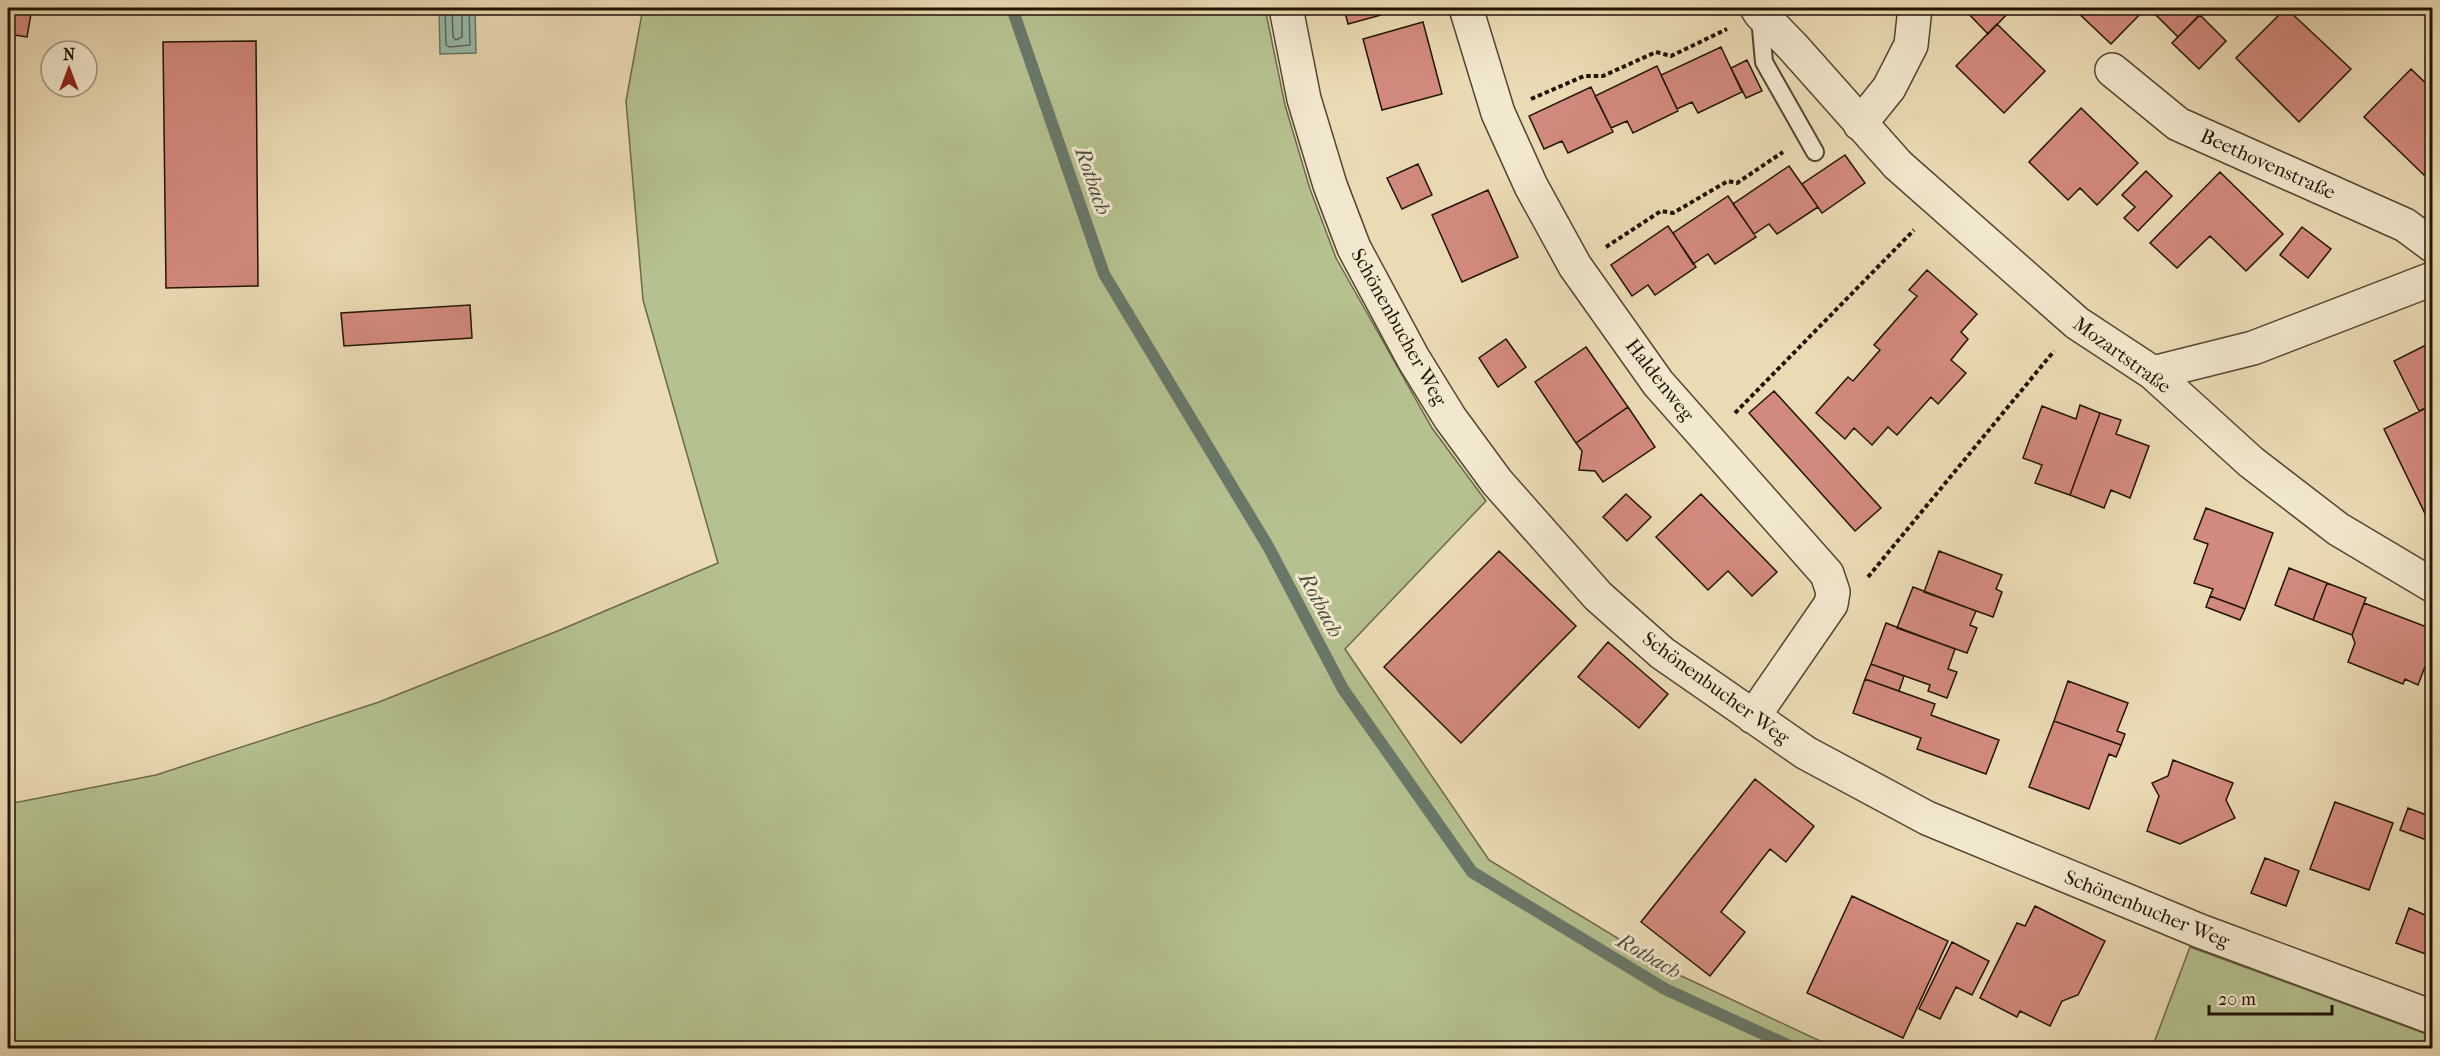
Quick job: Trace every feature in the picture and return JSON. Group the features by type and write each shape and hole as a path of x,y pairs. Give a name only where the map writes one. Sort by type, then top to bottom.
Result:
{"street":[{"name":"Schönenbucher Weg","path":"1286,8 1304,99 1330,185 1354,248 1402,338 1450,418 1497,482 1598,596 1662,653 1806,753 1928,818 2200,931 2433,1017"},
{"name":"Haldenweg","path":"1466,8 1498,113 1531,186 1575,266 1658,383 1827,574 1833,592"},
{"path":"1860,124 1889,88 1911,45 1916,8"},
{"name":"Mozartstraße","path":"1758,10 1794,47 1898,165 2077,323 2152,373 2251,462 2338,529 2433,585"},
{"name":"Beethovenstraße","path":"2112,70 2178,124 2404,225 2433,245"},
{"path":"2152,373 2253,348 2433,279"},
{"path":"1753,717 1831,604 1833,592"}],"lane":[{"path":"1758,10 1764,62 1815,152"}],"path":[{"path":"1498,113 1584,76 1603,76 1656,52 1671,56 1758,10"},
{"path":"1575,266 1661,211 1673,213 1728,182 1737,183 1805,137"},
{"path":"1709,441 1940,203"},
{"path":"1833,592 1862,584 2077,323"}],"green space":[{"path":"643,8 1265,8 1285,105 1310,189 1336,258 1432,428 1486,501 1345,649 1489,860 1675,973 1835,1048 8,1048 8,804 156,775 379,702 560,630 718,563 643,300 626,101"},
{"path":"2190,947 2432,1036 2432,1048 2152,1048"}],"water":[{"path":"439,8 475,8 476,53 440,54"}],"building":[{"path":"8,8 32,8 27,37 8,34"},
{"path":"1344,8 1379,8 1381,15 1348,24"},
{"path":"1963,8 2007,8 2010,11 1988,34"},
{"path":"2073,8 2146,8 2111,44"},
{"path":"2160,8 2205,9 2178,37 2154,13"},
{"path":"2286,8 2351,69 2299,122 2236,58"},
{"path":"2200,15 2226,41 2199,69 2172,43"},
{"path":"1423,22 1442,94 1382,110 1363,39"},
{"path":"1997,24 2045,71 2004,113 1956,66"},
{"path":"256,41 258,286 166,288 163,42"},
{"path":"1721,47 1742,92 1698,113 1692,102 1677,109 1661,75"},
{"path":"1747,60 1762,91 1746,98 1731,68"},
{"path":"1657,66 1678,111 1633,133 1627,121 1611,128 1595,96"},
{"path":"2411,69 2432,89 2432,168 2425,176 2364,117"},
{"path":"1591,87 1613,132 1568,153 1562,141 1544,149 1529,116"},
{"path":"2081,108 2138,163 2097,205 2080,188 2068,200 2029,162"},
{"path":"1845,155 1865,183 1822,213 1802,184"},
{"path":"1418,164 1432,195 1402,209 1387,178"},
{"path":"1789,166 1818,207 1777,234 1769,224 1754,234 1733,204"},
{"path":"2146,171 2172,196 2138,231 2124,218 2135,207 2122,195"},
{"path":"2220,172 2283,234 2246,271 2210,236 2177,268 2150,243"},
{"path":"1488,190 1518,257 1462,282 1432,215"},
{"path":"1728,196 1756,237 1715,264 1708,254 1693,264 1673,233"},
{"path":"1668,226 1696,267 1655,295 1648,285 1632,296 1611,265"},
{"path":"2302,227 2331,249 2308,278 2280,255"},
{"path":"1927,270 1977,314 1961,332 1968,339 1951,360 1966,373 1938,404 1931,397 1897,435 1888,427 1872,445 1854,428 1845,439 1816,413 1848,377 1853,381 1880,350 1874,345 1917,296 1909,290"},
{"path":"470,305 472,338 344,346 341,313"},
{"path":"1506,339 1526,367 1498,387 1479,358"},
{"path":"2432,342 2432,405 2419,411 2394,361"},
{"path":"1586,347 1628,407 1576,443 1535,382"},
{"path":"1774,391 1881,508 1855,531 1749,413"},
{"path":"2080,405 2100,413 2070,495 2035,483 2042,465 2023,458 2042,406 2076,419"},
{"path":"2432,405 2432,528 2384,429"},
{"path":"1628,407 1655,447 1603,482 1595,471 1579,470 1582,451 1576,443"},
{"path":"2100,413 2121,420 2116,434 2149,446 2130,498 2111,490 2104,508 2070,495"},
{"path":"1626,494 1651,517 1627,541 1603,517"},
{"path":"1701,494 1777,572 1752,596 1728,571 1708,590 1656,537"},
{"path":"2206,508 2273,533 2245,609 2210,596 2213,589 2194,583 2208,544 2194,539"},
{"path":"1499,551 1576,626 1461,743 1384,667"},
{"path":"1939,551 2002,575 1996,589 2002,592 1993,617 1924,592"},
{"path":"2289,568 2327,583 2313,620 2275,605"},
{"path":"2327,583 2366,598 2352,635 2313,620"},
{"path":"1913,587 1976,611 1970,625 1977,628 1967,653 1897,628"},
{"path":"2210,596 2245,609 2240,620 2206,607"},
{"path":"2364,603 2432,629 2432,648 2418,685 2405,679 2403,684 2348,662 2355,643 2352,635"},
{"path":"1886,623 1955,649 1948,669 1957,672 1947,698 1928,691 1930,685 1871,664"},
{"path":"1608,642 1668,694 1639,728 1578,677"},
{"path":"1871,664 1904,676 1899,691 1865,679"},
{"path":"1865,679 1935,704 1931,715 1999,740 1986,774 1917,749 1921,738 1853,713"},
{"path":"2068,681 2128,703 2117,731 2125,734 2121,745 2054,721"},
{"path":"2054,721 2121,745 2116,757 2109,754 2089,809 2029,787"},
{"path":"2173,760 2233,783 2226,800 2235,818 2180,844 2147,831 2159,796 2152,783 2168,776"},
{"path":"1755,779 1814,826 1786,862 1770,849 1721,912 1745,932 1710,976 1641,922"},
{"path":"2335,802 2393,823 2369,890 2310,869"},
{"path":"2408,808 2432,817 2429,841 2400,830"},
{"path":"2265,858 2299,871 2286,906 2251,893"},
{"path":"1852,896 1948,941 1903,1038 1807,993"},
{"path":"2035,906 2105,941 2078,995 2062,1001 2050,1026 2020,1011 2017,1017 1980,998 2017,923 2025,926"},
{"path":"2409,908 2432,918 2431,956 2396,943"},
{"path":"1952,942 1989,961 1972,995 1956,987 1940,1019 1919,1009"}],"waterway":[{"name":"Rotbach","path":"1012,8 1104,274 1269,548 1343,689 1472,872 1665,989 1794,1048"}]}
